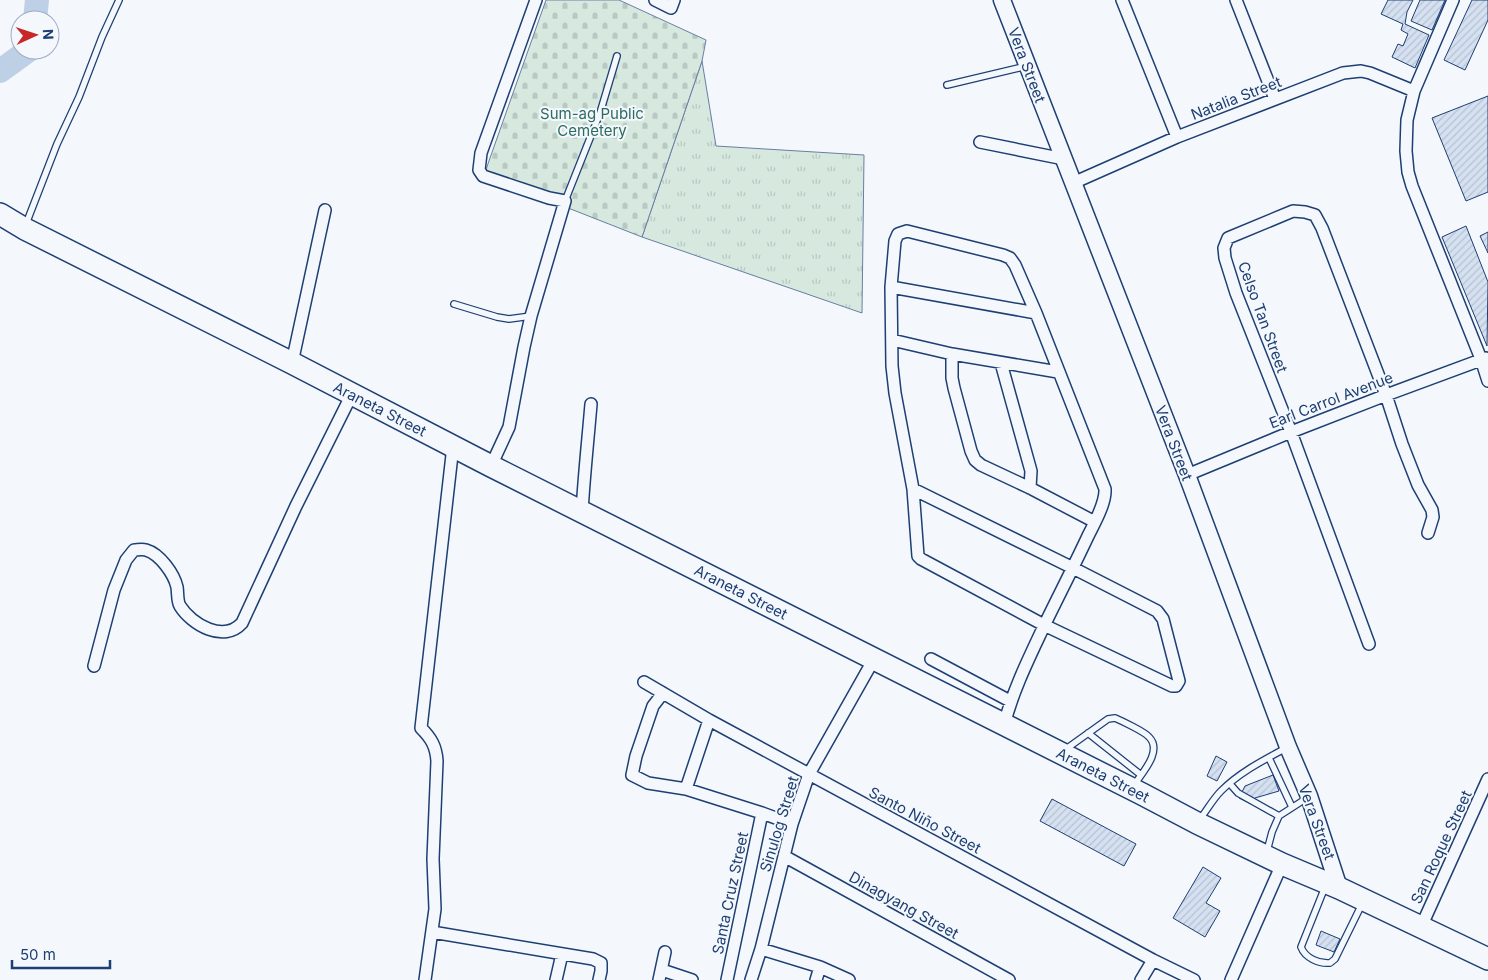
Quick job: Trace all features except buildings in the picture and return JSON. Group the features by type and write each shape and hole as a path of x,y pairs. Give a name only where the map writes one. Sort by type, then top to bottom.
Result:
{"highway":[{"name":"Araneta Street","path":"0,214 25,229 1004,725 1060,753 1136,782 1197,823 1274,860 1333,885 1488,960"}],"street":[{"path":"491,466 509,427 531,316 565,201 549,198 484,176 479,170 480,153 536,0"},
{"path":"655,0 671,8 674,0"},
{"name":"Vera Street","path":"1002,0 1026,66 1187,475 1288,747 1309,796 1333,885"},
{"path":"1122,0 1177,137"},
{"path":"1236,0 1275,98"},
{"path":"1453,0 1414,91 1407,120 1406,151 1408,172 1412,186 1484,359 1488,381"},
{"name":"Natalia Street","path":"1073,183 1177,137 1343,73 1362,71 1370,73 1414,91"},
{"path":"980,142 1064,159"},
{"path":"292,363 325,210"},
{"name":"Celso Tan Street","path":"1369,644 1236,293 1225,258 1224,248 1228,238 1293,211 1315,215 1322,228 1386,395 1418,485 1432,510 1433,517 1428,533"},
{"path":"913,489 1073,568 1157,612 1161,615 1179,681 1176,686 1172,686 1044,626 921,559 917,551 913,489 895,393 892,366 890,287 895,241 898,234 907,232 1010,258 1015,265 1036,313 1104,489 1104,499 1095,522 1073,568 1044,626 1010,701 1004,725"},
{"path":"890,287 1036,313"},
{"path":"892,340 952,354 1058,372"},
{"path":"952,354 954,388 975,460 981,465 1095,522"},
{"name":"Earl Carrol Avenue","path":"1187,475 1290,432 1484,359"},
{"path":"1001,363 1029,464 1030,488"},
{"path":"94,666 114,590 126,560 134,550 146,550 172,573 179,605 199,625 211,631 224,632 238,627 242,623 296,506 352,394"},
{"path":"582,512 591,404"},
{"path":"425,980 435,909 434,859 437,752 430,736 421,728 453,446"},
{"path":"931,658 1010,701"},
{"name":"Sinulog Street","path":"751,980 761,949 792,824 809,774 874,659"},
{"name":"Santo Niño Street","path":"644,682 709,720 1153,960 1194,980"},
{"path":"663,693 653,706 636,756 632,776 648,783 686,789 792,824"},
{"path":"686,789 709,720"},
{"name":"San Roque Street","path":"1421,927 1488,779"},
{"name":"Santa Cruz Street","path":"727,980 762,813"},
{"name":"Dinagyang Street","path":"784,856 1009,980"},
{"path":"1231,980 1274,860"},
{"path":"432,932 594,959 601,963 599,980"},
{"path":"761,949 820,967 849,980"},
{"path":"666,952 661,975 692,980"},
{"path":"556,980 562,954"},
{"path":"1141,980 1153,960"},
{"path":"816,980 820,967"}],"lane":[{"path":"25,229 57,144 79,97 118,0"},
{"path":"565,201 600,113 617,56"},
{"path":"947,85 1026,66"},
{"path":"454,304 497,317 510,319 531,316"},
{"path":"1060,753 1088,733 1108,719 1115,718 1150,737 1154,748 1152,757 1136,782 1088,733"},
{"path":"1197,823 1221,791 1239,776 1288,747"},
{"path":"1269,758 1292,807"},
{"path":"1230,784 1238,793 1279,816"},
{"path":"1274,860 1272,832 1279,816 1309,796"},
{"path":"1333,885 1301,947 1306,956 1324,964 1330,963 1335,959 1364,900"}],"green space":[{"name":"Sum-ag Public Cemetery","path":"546,0 619,0 706,40 702,61 642,237 484,175"},
{"path":"702,61 716,146 864,155 862,313 642,237"}],"waterway":[{"path":"36,10 37,0"},
{"path":"0,71 15,60"}]}
